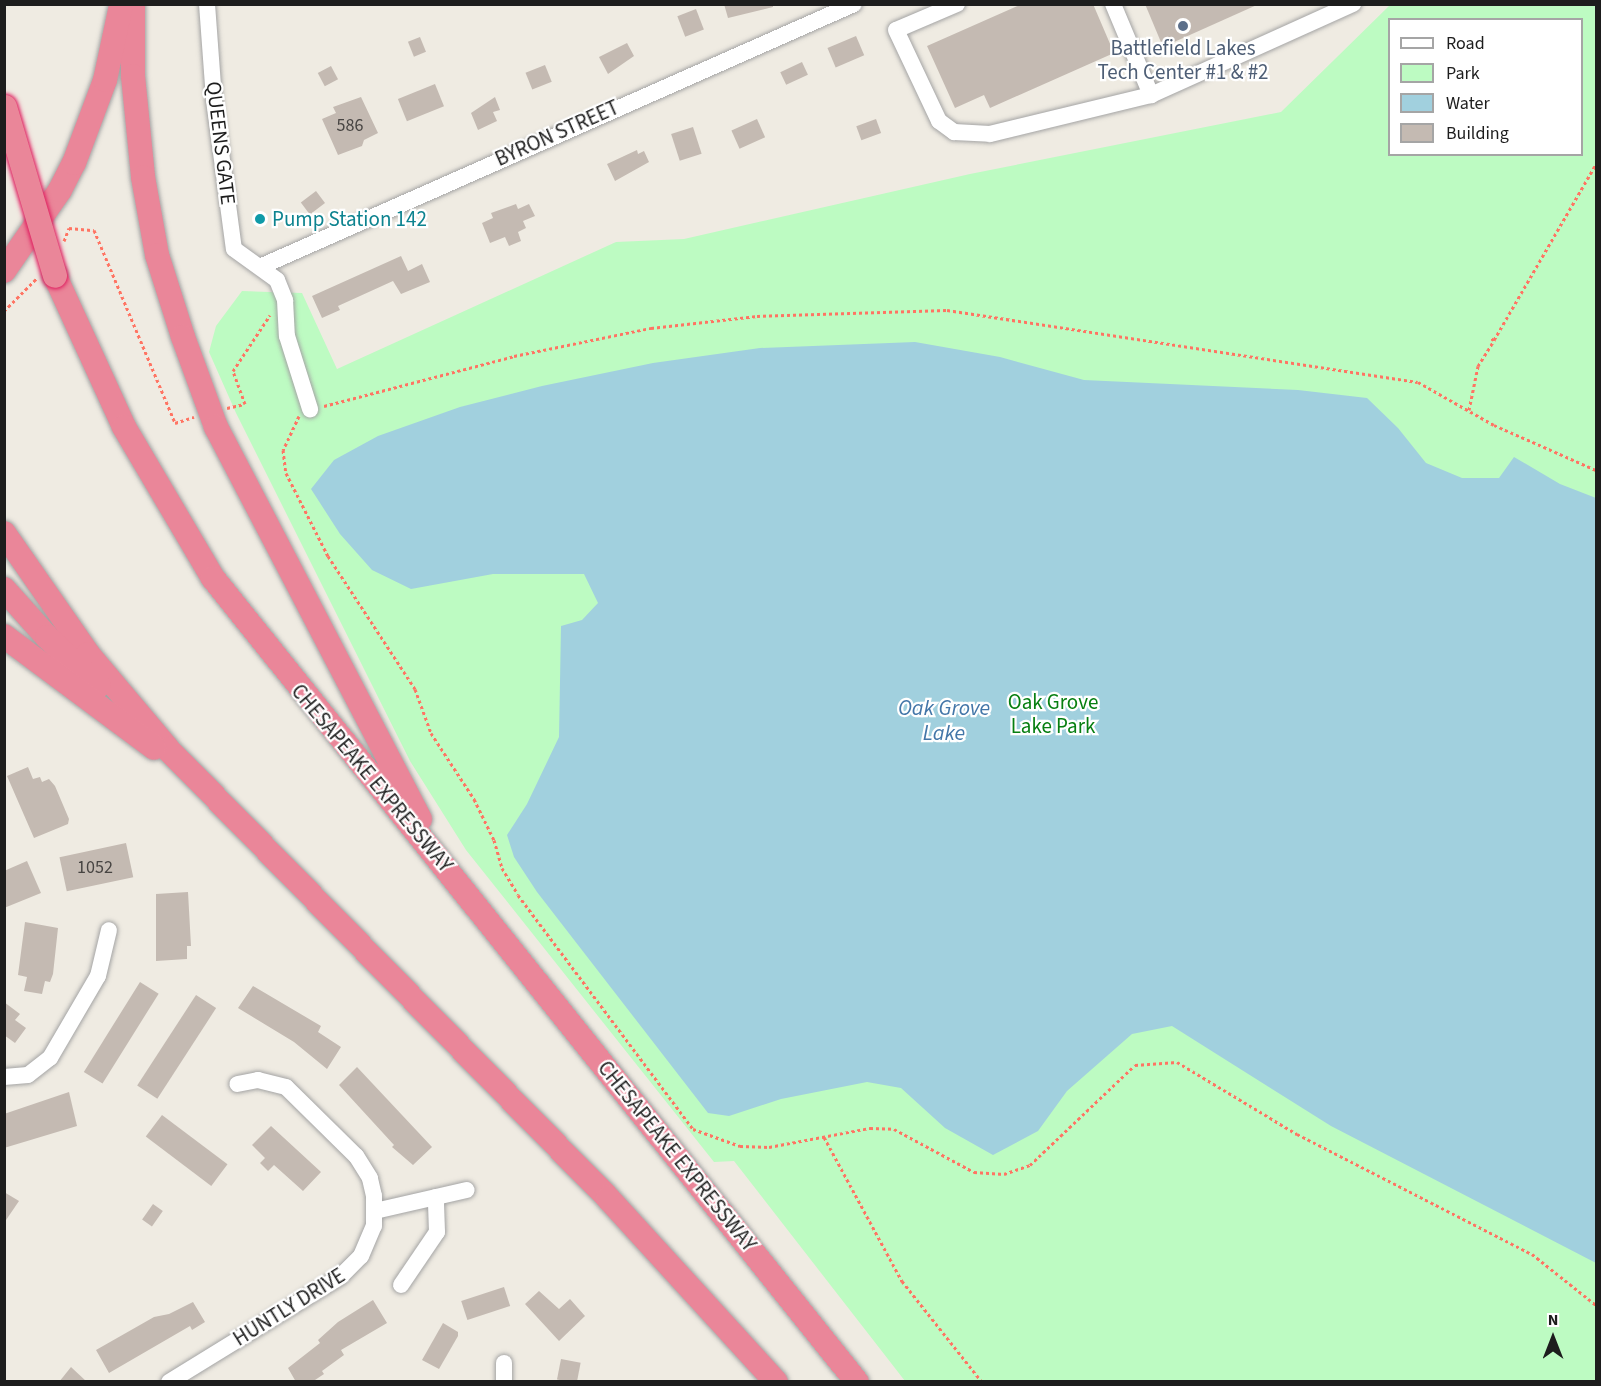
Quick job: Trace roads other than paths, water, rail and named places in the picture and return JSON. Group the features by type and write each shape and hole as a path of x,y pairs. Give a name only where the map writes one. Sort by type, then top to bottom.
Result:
{"highway":[{"path":"101,93 108,4"},
{"path":"4,271 60,190 101,93 116,42 120,4"},
{"path":"133,4 133,76 143,177 157,255 183,337 216,427 241,478 445,866"},
{"name":"CHESAPEAKE EXPRESSWAY","path":"5,106 49,272 124,427 213,578 348,750 445,866 857,1382"},
{"path":"4,533 88,654 168,749 219,804 608,1198 776,1382"},
{"path":"4,589 47,637 168,749"},
{"path":"4,636 145,741 219,804"}],"street":[{"name":"QUEENS GATE","path":"207,4 214,100 234,249 243,258 262,266"},
{"name":"BYRON STREET","path":"262,266 854,4"},
{"path":"957,4 896,30 939,122 954,132 990,134 1150,95 1353,4"},
{"path":"1113,4 1150,95"},
{"path":"262,266 277,280 285,300 286,336 310,410"},
{"path":"4,1077 28,1075 50,1058 98,976 109,930"},
{"path":"237,1084 272,1081 296,1095 356,1156 370,1178 375,1208 467,1190"},
{"path":"401,1285 437,1232 436,1197"},
{"name":"HUNTLY DRIVE","path":"169,1382 347,1271 369,1242 375,1208"},
{"path":"504,1363 504,1382"}],"water":[{"name":"Oak Grove Lake","path":"915,342 1000,357 1084,380 1298,390 1367,398 1398,428 1426,463 1462,478 1499,478 1514,457 1560,484 1596,498 1596,1263 1331,1126 1172,1026 1132,1034 1067,1091 1038,1131 993,1155 945,1128 901,1088 867,1082 781,1099 729,1116 708,1113 537,892 514,857 507,835 527,804 559,737 561,626 582,620 598,603 584,574 493,574 411,589 372,570 340,534 311,489 334,460 378,436 460,407 542,386 653,363 760,348"}],"place":[{"name":"Battlefield Lakes Tech Center #1 & #2","path":"1183,26"},
{"name":"Pump Station 142","path":"260,219"}],"park label":[{"name":"Oak Grove Lake Park","path":"1053,714"}]}
